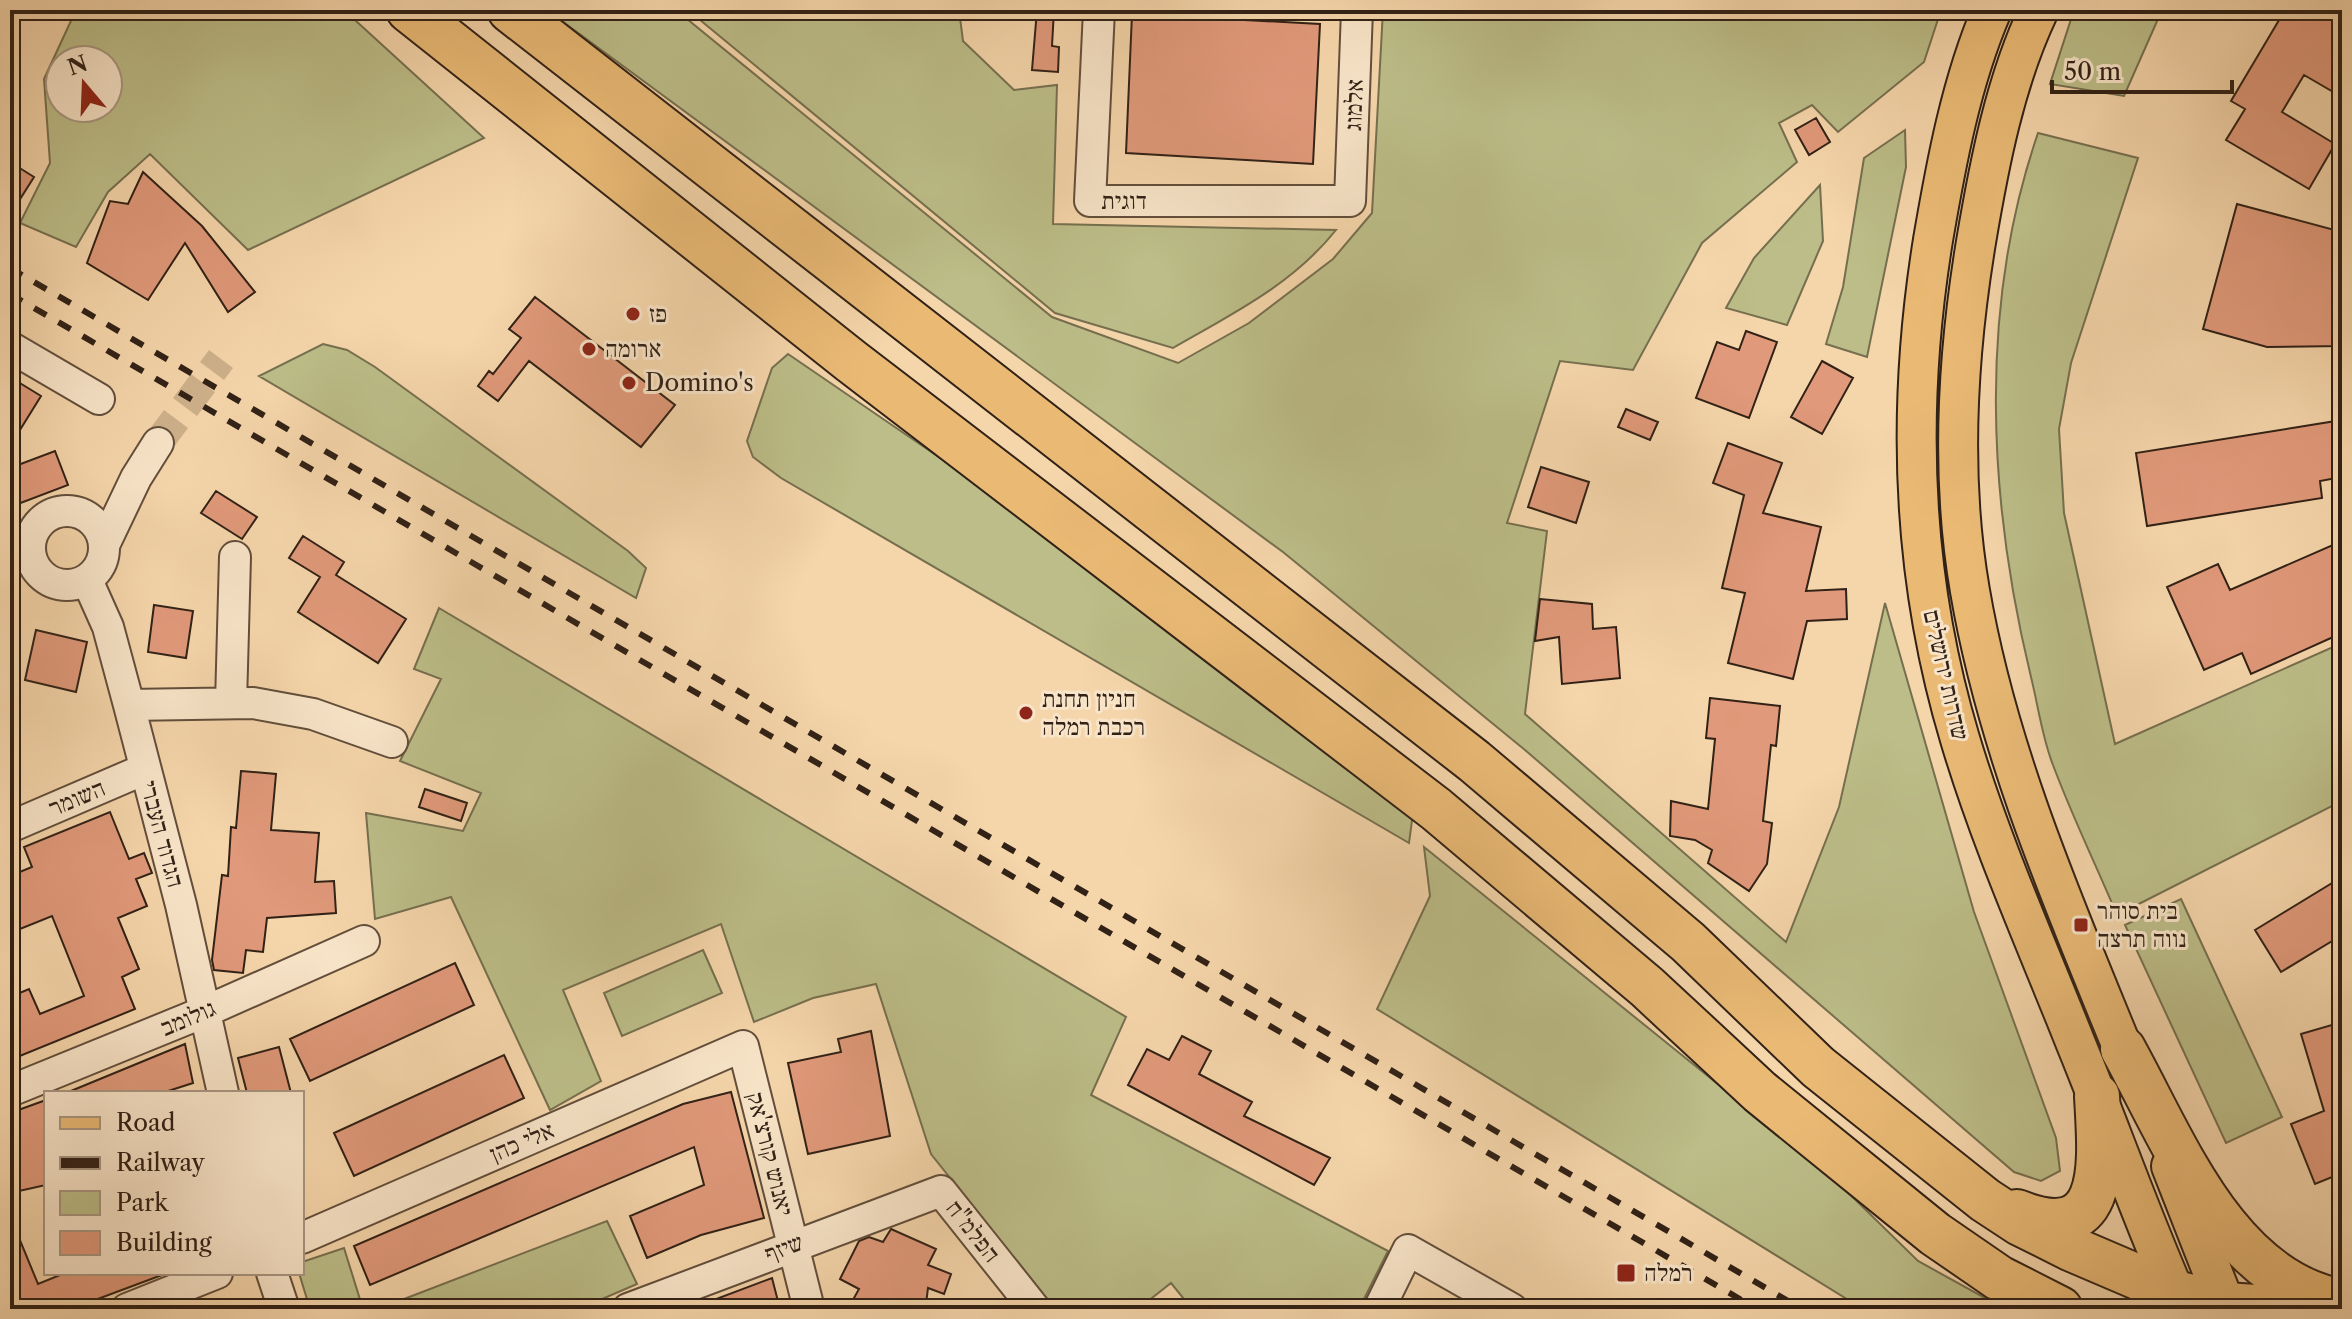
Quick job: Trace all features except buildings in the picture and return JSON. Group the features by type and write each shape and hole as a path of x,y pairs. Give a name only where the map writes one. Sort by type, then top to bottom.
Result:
{"highway":[{"path":"409,10 851,361 1436,809 1647,987 1760,1092 1972,1261 2039,1309"},
{"path":"510,10 1474,761 1688,942 1818,1067 1985,1200 2020,1223 2179,1301 2226,1307 2287,1309"},
{"path":"2123,1049 2211,1207 2233,1238 2290,1284 2342,1302"},
{"path":"1985,1200 2054,1223 2072,1218 2086,1208 2101,1172 2097,1096"},
{"path":"1972,1261 2060,1309"}],"main road":[{"name":"שדרות ירושלים","path":"1992,10 1958,119 1926,284 1917,363 1919,520 1927,595 1960,739 1992,835 2179,1301"},
{"name":"שדרות ירושלים","path":"2039,10 2015,70 2000,129 1968,290 1959,365 1961,517 1969,588 2001,727 2032,821 2226,1307"}],"street":[{"name":"דוגית","path":"1099,10 1090,201 1350,201"},
{"name":"אלמוג","path":"1350,201 1357,10"},
{"path":"10,347 99,399"},
{"path":"105,543 94,521 84,514 52,517 30,545 22,566 64,586 87,580 102,564 105,543 136,478 158,443"},
{"path":"10,532 115,496 136,478"},
{"path":"231,703 235,557"},
{"name":"הגדוד העברי","path":"87,580 108,627 129,705 181,905 223,1091"},
{"path":"129,705 231,703 313,714 392,742"},
{"name":"השומר","path":"10,827 145,769"},
{"name":"גולומב","path":"10,1091 204,1012 364,941"},
{"name":"אלי כהן","path":"304,1237 743,1046"},
{"name":"יאנוש קורצ'אק","path":"743,1046 809,1309"},
{"name":"שיזף","path":"628,1309 941,1191"},
{"name":"הפלמ\"ח","path":"941,1191 1035,1309"},
{"path":"1379,1309 1408,1250 1512,1309"},
{"path":"127,1309 162,1302 213,1275"},
{"path":"273,1275 284,1309"}],"green space":[{"path":"76,10 344,10 484,138 248,250 150,154 108,192 76,247 20,223 50,163 47,124 124,124 124,44 60,44"},
{"path":"547,10 676,10 1052,317 1178,363 1249,323 1333,259 1372,213 1383,10 1941,10 1924,62 1838,132 1812,105 1779,123 1797,162 1702,243 1633,370 1560,361 1507,523 1547,531 1525,714 1786,942 1839,807 1885,603 1974,912 2056,1138 2060,1171 2041,1181 2014,1172 1525,750 1283,552"},
{"path":"688,10 959,10 963,41 1014,90 1057,85 1053,224 1336,230 1281,283 1173,348 1055,313"},
{"path":"2074,10 2162,10 2124,96 2050,84"},
{"path":"1905,130 1906,167 1867,357 1826,344 1843,287 1864,158"},
{"path":"2038,133 2138,158 2071,363 2059,429 2064,513 2115,744 2342,643 2342,801 2117,915 2068,803 2046,743 2016,610 1998,473 1998,335 2006,267 2019,199"},
{"path":"1820,185 1823,241 1787,325 1726,308 1754,258"},
{"path":"323,344 347,350 375,367 628,551 646,568 636,598 259,376"},
{"path":"788,354 1031,520 1413,813 1409,843 781,478 753,457 747,441 772,368"},
{"path":"439,608 1126,1017 1091,1095 1388,1251 1359,1309 1192,1309 1171,1283 1138,1309 1055,1309 931,1154 876,984 813,998 754,1022 721,924 563,990 601,1081 550,1110 451,897 375,919 366,813 463,831 481,793 400,761 441,679 414,669"},
{"path":"1424,847 1828,1173 1918,1261 2005,1309 1863,1309 1377,1009 1430,896"},
{"path":"2181,899 2282,1117 2226,1143 2125,925"},
{"path":"703,950 722,993 622,1036 604,993"},
{"path":"607,1221 637,1284 579,1309 378,1309"},
{"path":"344,1248 363,1309 310,1309 300,1275 304,1275 304,1261"}],"tunnel":[{"path":"158,443 221,359"}],"railway":[{"path":"10,268 1802,1309"},
{"path":"10,294 1757,1309"}],"place":[{"name":"פז","path":"633,314"},
{"name":"ארומה","path":"589,349"},
{"name":"Domino's","path":"629,383"},
{"name":"חניון תחנת רכבת רמלה","path":"1026,713"},
{"name":"בית סוהר נווה תרצה","path":"2081,925"},
{"name":"רמלה","path":"1626,1273"}]}
